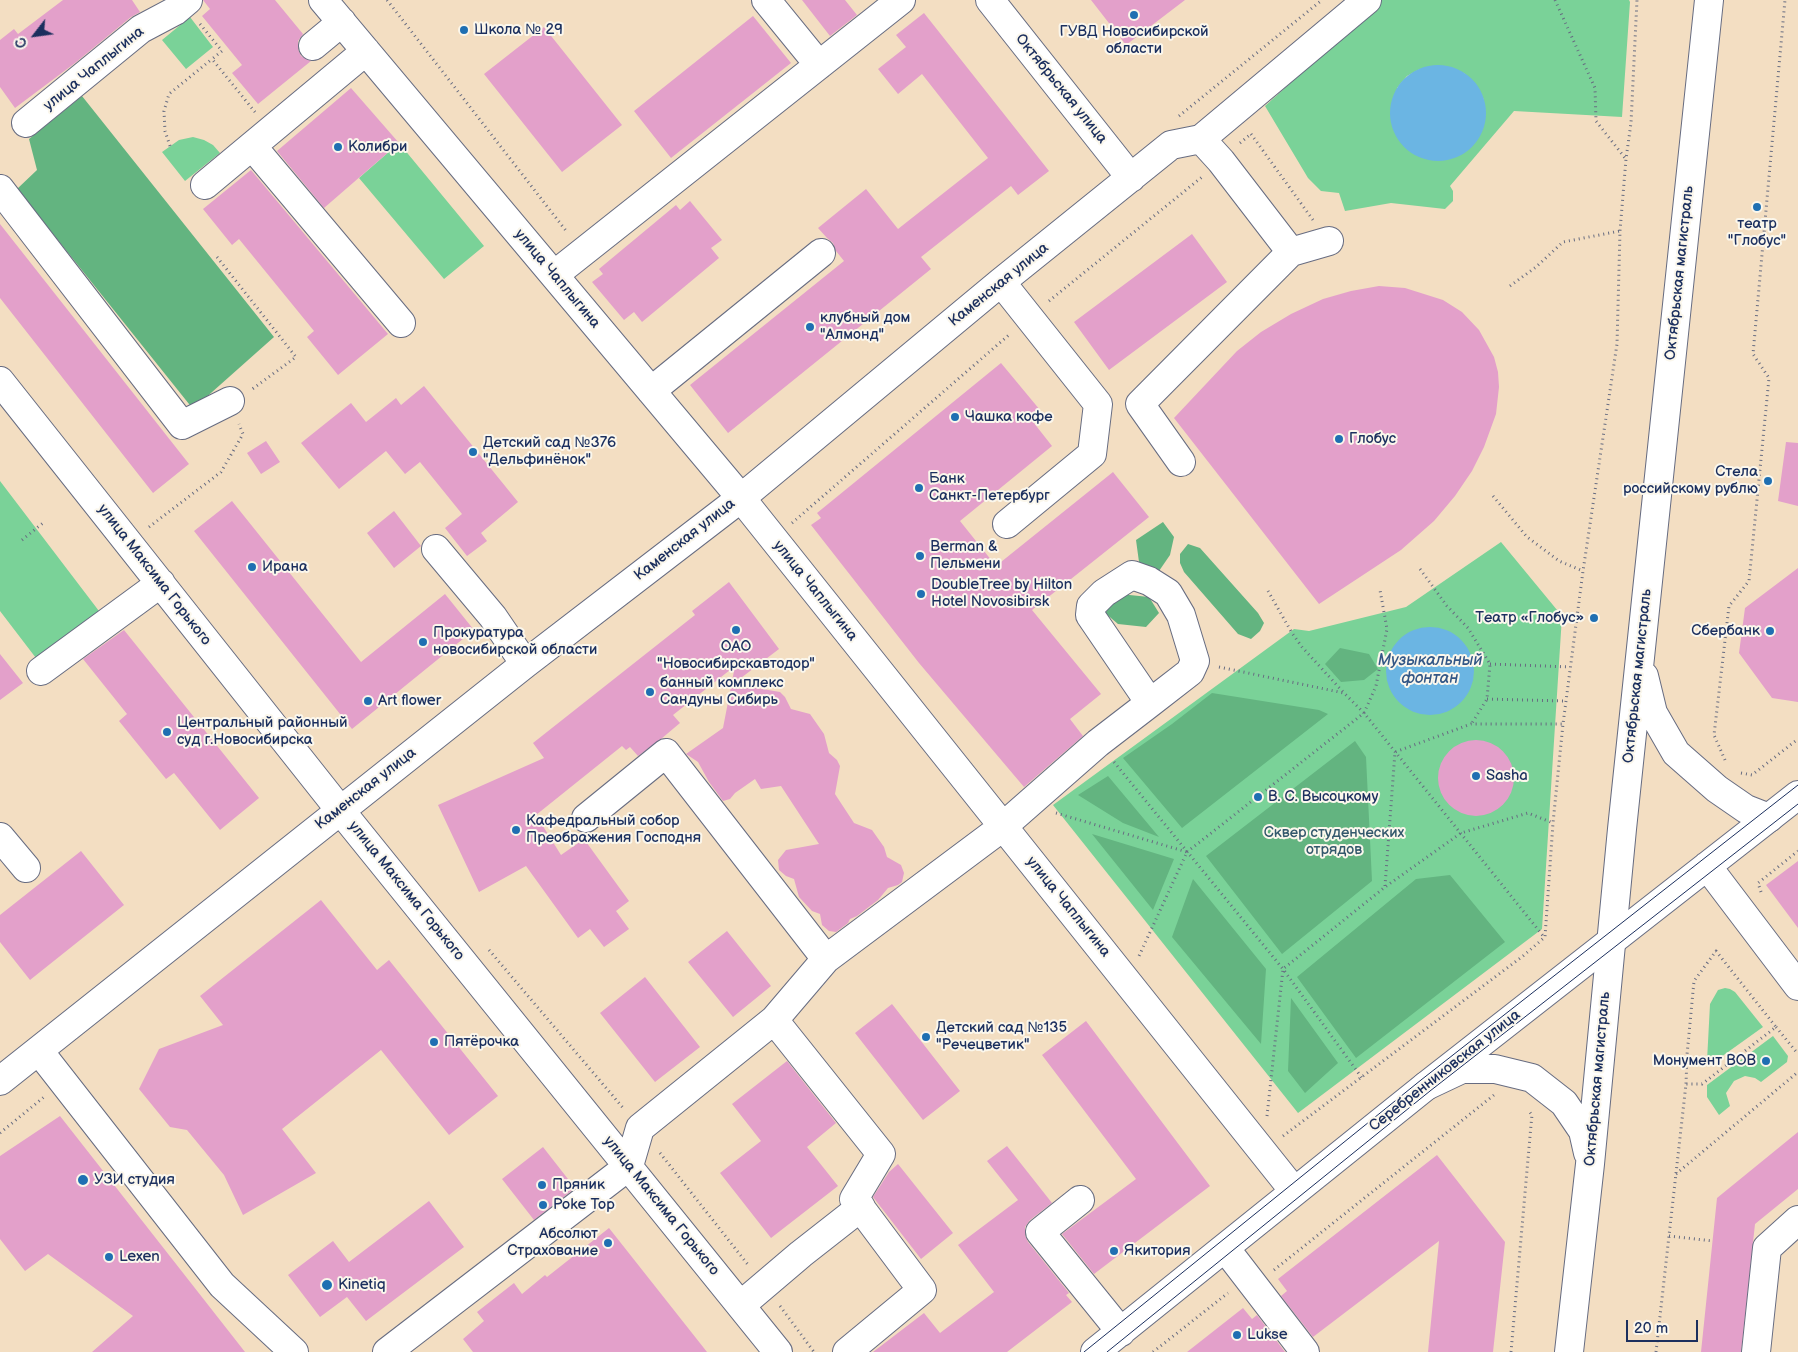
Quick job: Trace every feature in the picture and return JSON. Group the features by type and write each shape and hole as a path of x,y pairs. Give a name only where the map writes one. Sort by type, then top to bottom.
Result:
{"street":[{"name":"улица Чаплыгина","path":"323,0 740,498 1294,1191"},
{"path":"766,0 819,65"},
{"path":"554,275 901,0"},
{"name":"Октябрьская улица","path":"990,0 1131,178"},
{"name":"Каменская улица","path":"0,1081 525,664 740,498 1001,282 1171,145 1200,139 1367,0"},
{"name":"Октябрьская магистраль","path":"1569,1352 1590,1164 1611,940 1709,0"},
{"name":"улица Чаплыгина","path":"26,123 141,29 175,11 192,9"},
{"path":"312,46 354,37"},
{"path":"258,116 354,37"},
{"path":"205,185 252,146 354,37"},
{"path":"1200,139 1221,161 1291,252"},
{"path":"252,146 401,323"},
{"path":"0,189 182,425 230,401"},
{"path":"1181,462 1140,404 1291,252 1329,241"},
{"path":"651,391 821,253"},
{"path":"1001,282 1098,404 1092,454 1007,524"},
{"name":"улица Максима Горького","path":"0,381 340,810 778,1352"},
{"path":"436,549 493,617 525,664"},
{"path":"387,1352 629,1166 640,1128 774,1020 826,960 1003,827 1098,743 1150,703 1190,672 1195,661 1181,615 1168,593 1149,581 1132,576 1104,593 1091,606 1090,615 1150,703"},
{"path":"41,671 161,583"},
{"path":"1640,657 1653,713 1676,753 1717,788 1746,809 1769,818"},
{"path":"586,818 666,753 826,960"},
{"name":"Серебренниковская улица","path":"1095,1352 1426,1086 1798,795"},
{"path":"0,837 26,868"},
{"path":"1707,866 1798,986"},
{"path":"774,1020 882,1154 854,1199 922,1290 847,1352"},
{"path":"39,1051 222,1285 294,1352"},
{"path":"1426,1086 1462,1069 1495,1069 1532,1078 1564,1103 1583,1131 1590,1164"},
{"path":"1080,1200 1040,1232 1121,1332"},
{"path":"741,1305 801,1254 861,1208"},
{"path":"1756,1352 1767,1248 1798,1220"},
{"path":"1225,1248 1305,1352"}],"path":[{"path":"387,0 583,252"},
{"path":"1174,120 1322,0"},
{"path":"1555,0 1595,88 1596,121 1626,159"},
{"path":"1262,1151 1523,956 1544,937 1553,823 1570,667 1617,344 1620,231 1631,123 1637,0"},
{"path":"1726,762 1714,735 1729,606 1749,581 1768,378 1753,354 1785,0"},
{"path":"170,146 165,131 164,111 169,94 222,51 192,9"},
{"path":"212,60 258,116"},
{"path":"1231,112 1251,134 1329,241"},
{"path":"1510,286 1536,267 1563,242 1620,231"},
{"path":"128,543 222,472 243,434 230,401 247,393 296,357 217,257"},
{"path":"1492,496 1527,537 1559,561 1583,571"},
{"path":"22,540 43,523"},
{"path":"1420,569 1447,606 1468,628 1490,664 1487,699 1471,724"},
{"path":"1128,982 1187,852 1364,713 1376,686 1387,629 1380,590"},
{"path":"1268,591 1302,648 1364,713 1544,937"},
{"path":"1195,661 1344,693"},
{"path":"1490,664 1570,667"},
{"path":"1487,699 1566,701"},
{"path":"1395,752 1471,724 1563,724"},
{"path":"1737,773 1752,775 1798,739"},
{"path":"1098,743 1283,969 1362,1078"},
{"path":"1385,887 1395,752"},
{"path":"1028,805 1187,852"},
{"path":"1262,1151 1283,969 1385,887 1461,833 1528,813 1553,823"},
{"path":"1762,893 1758,883 1798,851"},
{"path":"486,946 640,1128 764,1285 814,1352"},
{"path":"1656,1352 1686,1084 1694,980 1716,951 1798,1054"},
{"path":"1686,1084 1702,1084 1776,1027"},
{"path":"1676,1174 1798,1072"},
{"path":"1153,1352 1248,1278 1262,1278 1499,1092"},
{"path":"0,1133 38,1101"},
{"path":"1511,1352 1532,1120 1532,1115 1527,1109"},
{"path":"1669,1236 1713,1241"}],"green space":[{"path":"1382,0 1629,0 1630,2 1622,117 1514,111 1450,186 1453,191 1453,201 1445,209 1391,203 1345,211 1339,193 1321,191 1308,178 1265,106","holes":["1420,69 1464,73 1476,85 1484,100 1397,88 1407,76"]},
{"path":"190,17 213,47 186,69 162,40"},
{"path":"82,96 274,337 193,409 17,189 37,170 29,139"},
{"path":"193,137 213,145 220,153 185,181 162,152 179,140"},
{"path":"399,143 484,246 444,279 359,178"},
{"path":"0,481 102,615 39,662 0,611"},
{"path":"1163,522 1174,537 1170,555 1159,571 1139,562 1136,540"},
{"name":"Сквер студенческих отрядов","path":"1501,542 1562,616 1542,929 1298,1113 1053,805 1294,629 1309,631 1406,607"},
{"path":"1188,544 1200,548 1258,613 1264,623 1260,631 1251,639 1238,634 1184,572 1180,563 1180,554"},
{"path":"1120,594 1149,597 1159,613 1146,627 1118,624 1105,613"},
{"path":"1340,648 1369,654 1378,669 1364,680 1341,682 1325,664"},
{"path":"1212,693 1319,710 1328,714 1182,828 1123,758"},
{"path":"1355,741 1366,757 1372,881 1282,954 1206,856"},
{"path":"1108,776 1159,837 1123,823 1078,795"},
{"path":"1092,834 1174,859 1153,910"},
{"path":"1450,875 1505,942 1356,1058 1297,977 1416,879"},
{"path":"1193,879 1266,969 1261,1044 1172,937"},
{"path":"1725,988 1735,992 1763,1027 1714,1062 1707,1061 1710,1004 1718,990"},
{"path":"1291,998 1338,1063 1305,1093 1288,1071"},
{"path":"1773,1036 1788,1056 1787,1062 1761,1082 1755,1078 1745,1076 1734,1081 1726,1093 1730,1106 1719,1115 1707,1097 1707,1085"}],"water":[{"path":"1438,65 1456,69 1472,79 1482,95 1486,113 1482,131 1472,147 1456,157 1438,161 1420,157 1404,147 1394,131 1390,113 1394,95 1404,79 1420,69"},
{"name":"Музыкальный фонтан","path":"1421,627 1439,627 1455,634 1467,646 1474,662 1474,680 1467,696 1455,708 1439,715 1421,715 1405,708 1393,696 1386,680 1386,662 1393,646 1405,634"}],"building":[{"path":"63,0 132,0 140,12 131,17 75,63 15,108 0,87 0,40 14,29 18,34"},
{"path":"203,0 275,0 303,34 298,41 298,49 301,56 311,61 258,104 232,73 242,65 202,16 210,9"},
{"path":"802,0 845,0 857,15 830,36"},
{"name":"ГУВД Новосибирской области","path":"1091,0 1185,0 1126,45"},
{"path":"924,13 1049,171 1018,195 1011,186 921,257 931,269 728,433 690,385 844,261 836,251 833,243 818,228 866,189 898,229 988,158 922,74 898,94 878,69 906,47 896,35"},
{"path":"753,16 791,63 671,158 634,111"},
{"path":"544,27 622,125 562,172 484,74"},
{"name":"Колибри","path":"351,88 399,143 324,208 277,151"},
{"path":"251,170 388,334 338,375 307,337 314,331 239,239 232,245 203,209"},
{"path":"690,201 722,240 711,248 719,258 642,322 634,312 624,320 592,282 603,274 599,269 676,205 680,210"},
{"path":"0,224 189,464 153,493 0,298"},
{"path":"1192,234 1227,282 1109,370 1074,322"},
{"name":"Глобус","path":"1379,286 1405,288 1443,300 1462,312 1479,330 1494,357 1498,372 1499,387 1496,414 1484,447 1472,471 1455,496 1434,521 1401,550 1319,604 1174,418 1237,351 1261,332 1291,314 1323,299"},
{"name":"Berman & Пельмени","path":"1001,363 1040,410 1030,418 1052,446 960,521 996,566 1113,472 1149,517 1032,610 1101,694 1070,719 1083,736 1024,787 919,663 811,525 821,518 817,513"},
{"path":"424,386 518,502 481,533 487,541 467,556 445,528 462,514 420,462 405,474 386,451 339,489 301,443 351,403 366,422 396,398 401,405"},
{"path":"266,441 280,462 261,474 247,453"},
{"path":"1786,442 1798,443 1798,506 1778,501"},
{"path":"232,501 361,662 445,594 474,630 352,729 194,531"},
{"path":"394,511 421,546 394,568 367,533"},
{"name":"Сбербанк","path":"1798,568 1798,702 1772,698 1739,653 1745,608"},
{"path":"729,582 779,649 733,684 780,692 791,709 810,714 824,734 829,753 837,760 840,766 835,794 854,823 872,830 884,847 887,857 901,865 904,873 902,882 888,888 878,900 850,919 848,923 836,932 829,931 822,925 820,914 812,911 799,897 794,879 786,876 779,870 778,860 786,850 819,844 781,786 761,789 755,779 735,793 730,799 723,801 709,782 698,762 686,754 723,728 735,666 673,715 680,723 661,739 638,756 630,747 626,750 622,746 536,815 561,855 584,839 629,901 616,911 629,929 604,947 590,929 578,938 526,866 479,892 438,805 544,758 533,743 695,615 692,611"},
{"path":"124,630 259,798 220,830 174,773 166,779 119,721 127,714 83,659"},
{"path":"0,654 23,683 0,700"},
{"name":"Sasha","path":"1476,740 1491,743 1503,751 1511,763 1514,778 1511,793 1503,805 1491,813 1476,816 1461,813 1449,805 1441,793 1438,778 1441,763 1449,751 1461,743"},
{"path":"81,851 124,905 30,980 0,942 0,915"},
{"path":"1798,861 1798,928 1766,885"},
{"path":"321,900 377,970 389,960 498,1096 449,1135 381,1050 282,1129 316,1173 243,1215 224,1175 187,1130 170,1127 139,1089 159,1049 223,1025 200,996"},
{"path":"727,931 771,986 733,1017 688,962"},
{"path":"645,977 700,1047 655,1082 600,1013"},
{"path":"892,1004 960,1091 923,1120 855,1033"},
{"path":"1086,1021 1210,1186 1094,1274 1062,1234 1136,1179 1042,1055"},
{"path":"787,1061 836,1123 807,1147 838,1186 771,1238 720,1173 761,1141 732,1104"},
{"path":"60,1116 245,1352 92,1352 133,1316 48,1254 25,1271 0,1239 0,1156"},
{"path":"1798,1132 1798,1189 1755,1224 1741,1352 1701,1352 1717,1198"},
{"path":"1007,1146 1052,1203 1030,1220 1025,1227 1025,1235 1028,1242 1069,1293 1066,1295 1072,1302 1007,1352 873,1352 924,1313 940,1333 994,1292 958,1245 1018,1200 987,1161"},
{"path":"543,1147 575,1188 534,1220 502,1179"},
{"path":"1437,1155 1505,1242 1493,1352 1428,1352 1439,1241 1313,1337 1281,1296 1287,1291 1278,1279"},
{"path":"898,1164 953,1233 921,1259 873,1197 889,1172"},
{"path":"429,1201 464,1247 366,1321 347,1297 320,1317 288,1275 333,1241 349,1262"},
{"path":"609,1228 707,1352 473,1352 463,1339 484,1321 477,1312 514,1283 522,1294 545,1275 547,1277"},
{"name":"Lukse","path":"1243,1308 1252,1319 1257,1315 1285,1352 1187,1352"}],"tram line":[{"path":"1084,1352 1421,1080 1798,785"},
{"path":"1107,1352 1430,1091 1798,804"}],"place":[{"name":"ГУВД Новосибирской области","path":"1134,15"},
{"name":"Школа № 29","path":"464,30"},
{"name":"Колибри","path":"338,147"},
{"name":"театр \"Глобус\"","path":"1757,207"},
{"name":"клубный дом \"Алмонд\"","path":"810,327"},
{"name":"Чашка кофе","path":"955,417"},
{"name":"Глобус","path":"1339,439"},
{"name":"Детский сад №376 \"Дельфинёнок\"","path":"473,452"},
{"name":"Стела российскому рублю","path":"1768,481"},
{"name":"Банк Санкт-Петербург","path":"919,488"},
{"name":"Berman & Пельмени","path":"920,556"},
{"name":"Ирана","path":"252,567"},
{"name":"DoubleTree by Hilton Hotel Novosibirsk","path":"921,594"},
{"name":"Театр «Глобус»","path":"1594,618"},
{"name":"ОАО \"Новосибирскавтодор\"","path":"736,630"},
{"name":"Сбербанк","path":"1770,631"},
{"name":"Прокуратура новосибирской области","path":"423,642"},
{"name":"банный комплекс Сандуны Сибирь","path":"650,692"},
{"name":"Art flower","path":"368,701"},
{"name":"Центральный районный суд г.Новосибирска","path":"167,732"},
{"name":"Sasha","path":"1476,776"},
{"name":"В. С. Высоцкому","path":"1258,797"},
{"name":"Кафедральный собор Преображения Господня","path":"516,830"},
{"name":"Детский сад №135 \"Речецветик\"","path":"926,1037"},
{"name":"Пятёрочка","path":"434,1042"},
{"name":"Монумент ВОВ","path":"1766,1061"},
{"name":"УЗИ студия","path":"83,1180"},
{"name":"Пряник","path":"542,1185"},
{"name":"Poke Top","path":"543,1205"},
{"name":"Абсолют Страхование","path":"608,1243"},
{"name":"Якитория","path":"1114,1251"},
{"name":"Lexen","path":"109,1257"},
{"name":"Kinetiq","path":"327,1285"},
{"name":"Lukse","path":"1237,1335"}]}
